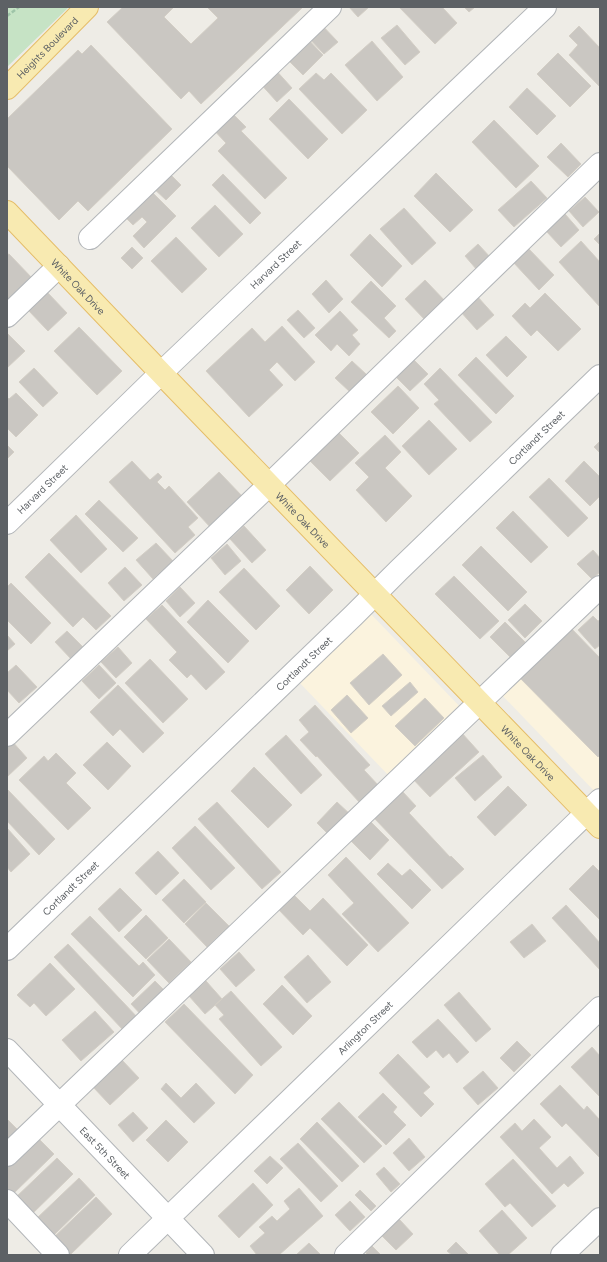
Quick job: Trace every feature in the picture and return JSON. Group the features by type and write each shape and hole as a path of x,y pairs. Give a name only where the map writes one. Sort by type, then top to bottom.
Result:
{"main road":[{"name":"Heights Boulevard","path":"7,88 87,7"},
{"name":"White Oak Drive","path":"7,212 480,702 596,813"}],"street":[{"path":"90,238 330,7"},
{"name":"Harvard Street","path":"7,523 161,373 545,7"},
{"path":"7,735 270,484 600,164"},
{"path":"7,316 59,266"},
{"name":"Cortlandt Street","path":"7,949 600,376"},
{"path":"7,1155 600,587"},
{"name":"Arlington Street","path":"130,1255 596,813"},
{"path":"346,1255 600,1008"},
{"name":"East 5th Street","path":"7,1050 203,1255"},
{"path":"7,1202 58,1255"},
{"path":"562,1255 600,1219"}],"path":[{"path":"7,16 19,7"}],"shaded area":[{"path":"367,610 464,711 392,779 296,679"},
{"path":"600,658 600,797 499,692 516,675"}],"green space":[{"path":"7,7 69,7 7,67"}],"building":[{"path":"123,7 174,7 164,17 191,44 218,18 207,7 303,7 201,104 189,91 181,99 107,22"},
{"path":"349,7 369,7 358,17"},
{"path":"399,7 442,7 457,23 435,44"},
{"path":"464,7 475,7 469,12"},
{"path":"317,20 338,42 324,54 304,33"},
{"path":"397,25 420,52 405,65 381,38"},
{"path":"579,26 600,48 600,87 569,55 578,45 569,36"},
{"path":"304,35 323,55 303,75 283,55"},
{"path":"372,41 403,77 377,101 345,65"},
{"path":"91,45 172,129 88,211 78,201 59,220 7,166 7,119 78,50 82,54"},
{"path":"558,53 591,86 570,107 537,74"},
{"path":"273,67 292,88 277,102 258,81"},
{"path":"316,73 324,80 331,73 367,110 342,134 299,89"},
{"path":"527,88 556,116 537,135 509,107"},
{"path":"289,99 328,139 308,159 269,119"},
{"path":"229,110 246,127 241,131 287,178 265,199 218,151 226,143 211,127"},
{"path":"494,120 539,166 516,188 472,142"},
{"path":"561,143 581,164 568,177 547,157"},
{"path":"167,171 181,185 166,200 152,187"},
{"path":"436,173 473,210 450,232 414,196"},
{"path":"223,174 261,213 250,224 212,185"},
{"path":"531,181 547,198 514,227 498,210"},
{"path":"146,186 176,216 144,248 133,236 147,222 142,217 133,225 120,212"},
{"path":"585,197 599,212 583,227 569,211"},
{"path":"215,205 243,234 219,257 191,228"},
{"path":"404,208 436,243 412,265 380,229"},
{"path":"565,214 579,230 561,247 546,231"},
{"path":"600,233 600,245 594,239"},
{"path":"370,234 402,266 382,287 350,255"},
{"path":"176,237 207,269 182,293 151,261"},
{"path":"581,241 600,262 600,307 559,262"},
{"path":"478,244 491,258 477,270 465,256"},
{"path":"132,247 143,258 132,269 121,258"},
{"path":"527,247 554,275 539,290 513,262"},
{"path":"9,254 33,279 9,302 7,300 7,255"},
{"path":"326,280 343,299 329,313 312,294"},
{"path":"425,280 447,303 427,322 405,299"},
{"path":"371,281 396,306 384,318 396,331 389,338 351,302"},
{"path":"47,292 67,313 48,331 28,310"},
{"path":"545,293 581,329 558,351 537,330 531,336 512,316 525,303 530,308"},
{"path":"477,296 494,315 477,330 460,311"},
{"path":"298,310 315,328 304,338 287,320"},
{"path":"340,311 358,330 352,335 360,344 349,356 337,344 331,351 315,335"},
{"path":"282,326 315,362 295,381 277,362 269,370 283,385 249,417 206,371 252,328 265,342"},
{"path":"79,327 122,371 97,395 54,351"},
{"path":"7,333 25,351 7,368"},
{"path":"506,336 527,357 507,377 486,355"},
{"path":"411,357 428,374 410,391 394,375"},
{"path":"476,357 514,396 496,414 458,375"},
{"path":"352,361 367,375 350,392 335,378"},
{"path":"34,368 58,393 43,407 19,382"},
{"path":"440,368 492,422 470,442 434,404 439,400 424,384"},
{"path":"398,386 419,408 393,434 371,412"},
{"path":"16,393 38,415 16,437 7,428 7,397 9,399"},
{"path":"429,420 457,449 429,475 402,446"},
{"path":"335,429 359,453 330,481 306,457"},
{"path":"385,435 401,452 385,468 412,496 386,522 356,490 369,477 355,463"},
{"path":"600,441 600,453 594,447"},
{"path":"7,445 14,452 7,459"},
{"path":"132,461 150,480 158,473 162,477 157,482 165,490 169,486 198,518 188,527 195,535 175,553 109,482"},
{"path":"584,461 600,477 600,496 590,506 565,481"},
{"path":"219,472 243,497 211,528 187,502"},
{"path":"549,478 588,518 568,537 529,497"},
{"path":"99,500 138,538 123,552 85,514"},
{"path":"513,511 548,547 531,563 496,528"},
{"path":"76,515 107,549 81,573 50,540"},
{"path":"244,526 266,550 252,563 230,539"},
{"path":"156,543 173,561 153,579 136,560"},
{"path":"227,544 241,561 225,575 211,558"},
{"path":"481,546 527,592 508,611 462,565"},
{"path":"593,550 600,558 600,572 592,579 577,564"},
{"path":"49,553 111,616 96,630 83,617 73,627 25,577"},
{"path":"310,566 333,590 309,614 286,590"},
{"path":"125,567 142,585 124,601 108,583"},
{"path":"244,568 280,606 256,630 219,592"},
{"path":"454,576 499,621 480,639 435,594"},
{"path":"11,583 51,623 31,644 7,620 7,587"},
{"path":"180,587 195,603 180,617 166,601"},
{"path":"208,600 249,641 228,663 187,622"},
{"path":"525,604 542,621 525,638 508,620"},
{"path":"162,605 225,672 206,690 191,674 187,678 169,660 177,652 146,619"},
{"path":"593,616 598,621 600,620 600,645 595,649 578,630"},
{"path":"505,622 525,642 510,657 490,637"},
{"path":"568,625 600,658 600,755 598,757 517,675"},
{"path":"67,631 85,649 73,661 55,642"},
{"path":"7,635 15,644 7,651"},
{"path":"118,647 132,663 116,678 101,662"},
{"path":"383,654 402,675 369,705 350,683"},
{"path":"150,659 188,699 163,723 125,683"},
{"path":"16,665 37,687 19,703 7,690 7,673"},
{"path":"99,665 116,683 99,699 82,681"},
{"path":"410,682 418,692 391,716 382,706"},
{"path":"118,685 164,733 143,753 120,729 113,736 90,712"},
{"path":"347,695 368,718 351,733 331,710"},
{"path":"425,698 444,718 415,746 395,726"},
{"path":"315,705 370,765 364,770 379,786 360,803 317,756 316,757 300,740 309,732 299,720"},
{"path":"461,732 479,752 430,797 411,777"},
{"path":"286,735 322,775 301,794 265,754"},
{"path":"11,740 27,758 7,777 7,744"},
{"path":"107,742 131,766 108,790 83,765"},
{"path":"56,753 76,773 66,783 91,808 68,830 19,780 44,756 48,761"},
{"path":"483,755 502,777 475,801 455,778"},
{"path":"254,767 292,805 268,828 231,791"},
{"path":"508,786 527,805 495,836 477,817"},
{"path":"8,790 55,839 39,855 7,821"},
{"path":"402,791 416,806 409,813 450,857 451,856 464,869 442,889 374,818"},
{"path":"217,802 281,872 262,889 198,819"},
{"path":"337,802 352,816 331,837 317,823"},
{"path":"369,820 389,840 370,860 349,839"},
{"path":"195,826 235,868 211,890 172,848"},
{"path":"7,828 30,854 11,872 7,867"},
{"path":"158,851 179,873 156,895 135,873"},
{"path":"346,857 409,923 378,952 342,914 354,903 328,875"},
{"path":"388,863 402,876 410,869 431,890 412,909 377,874"},
{"path":"593,865 600,872 600,920 569,889"},
{"path":"184,879 206,902 184,923 162,900"},
{"path":"120,888 142,910 119,932 98,909"},
{"path":"292,893 310,911 323,898 368,945 347,966 310,928 303,935 277,908"},
{"path":"206,903 229,926 207,947 185,924"},
{"path":"566,905 600,943 600,970 552,918"},
{"path":"146,915 168,938 146,959 124,937"},
{"path":"90,916 139,966 143,962 155,975 133,997 71,934"},
{"path":"532,924 546,941 524,958 510,942"},
{"path":"169,939 191,962 169,983 147,960"},
{"path":"68,944 139,1019 125,1032 54,957"},
{"path":"239,952 255,970 236,987 220,969"},
{"path":"308,955 331,982 307,1003 284,977"},
{"path":"50,963 75,989 46,1016 34,1003 30,1007 17,995"},
{"path":"155,981 168,994 144,1018 131,1004"},
{"path":"206,981 222,999 205,1014 189,996"},
{"path":"282,985 312,1016 293,1035 263,1004"},
{"path":"231,991 282,1047 261,1066 219,1019 224,1015 215,1005"},
{"path":"459,992 491,1029 476,1042 444,1005"},
{"path":"184,1004 253,1075 235,1094 165,1022"},
{"path":"95,1011 114,1032 81,1061 62,1040"},
{"path":"438,1019 469,1052 457,1063 449,1053 443,1058 436,1050 427,1058 412,1042"},
{"path":"517,1041 531,1055 514,1072 500,1058"},
{"path":"592,1047 600,1056 600,1097 571,1067"},
{"path":"398,1054 430,1087 423,1093 434,1104 421,1117 379,1073"},
{"path":"121,1059 139,1078 110,1105 93,1087"},
{"path":"483,1071 498,1088 478,1105 463,1088"},
{"path":"166,1083 181,1098 196,1083 215,1103 194,1123 161,1089"},
{"path":"560,1085 584,1110 587,1106 600,1120 600,1158 566,1123 562,1127 540,1104"},
{"path":"383,1093 397,1107 393,1112 406,1125 386,1145 358,1117"},
{"path":"339,1102 382,1146 364,1163 321,1119"},
{"path":"133,1112 148,1128 133,1142 118,1125"},
{"path":"7,1119 19,1131 7,1143"},
{"path":"534,1119 551,1137 539,1148 557,1168 570,1156 584,1173 568,1187 564,1183 552,1194 500,1137 515,1123 522,1131"},
{"path":"166,1120 188,1142 168,1162 146,1140"},
{"path":"317,1122 359,1166 342,1182 300,1139"},
{"path":"38,1138 54,1154 11,1196 7,1193 7,1168"},
{"path":"409,1138 425,1157 409,1171 393,1153"},
{"path":"298,1143 338,1186 321,1202 280,1159"},
{"path":"270,1156 283,1168 267,1184 254,1171"},
{"path":"57,1158 73,1174 30,1216 14,1199"},
{"path":"513,1159 556,1206 532,1227 510,1203 505,1207 485,1184"},
{"path":"384,1167 400,1184 391,1192 376,1174"},
{"path":"79,1178 95,1195 52,1237 35,1220"},
{"path":"253,1183 273,1205 239,1238 218,1216"},
{"path":"299,1188 323,1216 279,1255 257,1255 250,1246 265,1233 259,1227 272,1216 277,1221 290,1209 284,1201"},
{"path":"360,1190 376,1206 371,1211 355,1195"},
{"path":"96,1197 112,1214 70,1255 67,1255 52,1239"},
{"path":"350,1201 365,1217 350,1231 335,1215"},
{"path":"502,1210 527,1238 508,1255 500,1255 479,1231"},
{"path":"399,1219 413,1234 396,1250 382,1236"},
{"path":"456,1242 469,1255 452,1255 447,1251"},
{"path":"309,1243 321,1255 296,1255"},
{"path":"372,1246 381,1255 368,1255 366,1253"}]}
